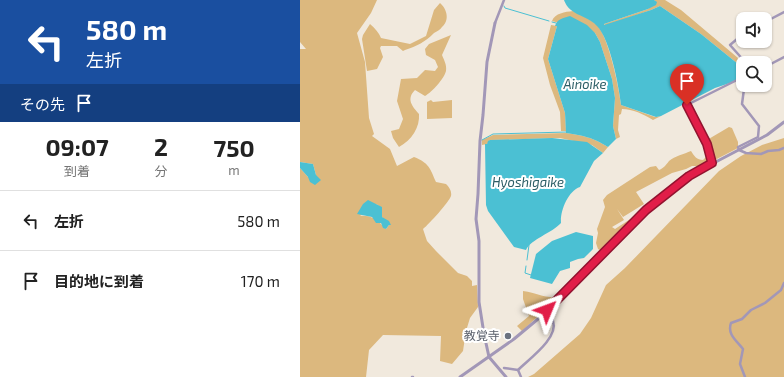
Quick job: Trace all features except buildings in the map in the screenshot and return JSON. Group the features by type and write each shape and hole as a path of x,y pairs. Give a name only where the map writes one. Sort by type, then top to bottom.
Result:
{"street":[{"path":"504,0 495,23 487,62 480,142 476,219 480,241 480,307 489,357 506,377"},
{"path":"772,18 784,12"},
{"path":"736,40 730,45 740,56"},
{"path":"772,63 784,57"},
{"path":"712,163 707,144 687,105 736,81"},
{"path":"738,150 738,147 758,137 759,126 742,104 744,92"},
{"path":"460,377 514,339 547,310 646,210 689,176 768,135 784,122"},
{"path":"738,150 746,153 761,154 784,148"},
{"path":"745,377 740,364 743,349 730,332 729,328 731,322 742,319 751,310 765,303 782,290 784,283"},
{"path":"518,370 549,340 554,327 547,310"},
{"path":"504,368 518,370"},
{"path":"518,370 521,377"}],"shaded area":[{"path":"300,0 377,0 371,13 357,33 365,62 369,118 374,134 372,136 390,149 397,166 414,157 423,161 428,166 436,182 446,184 449,188 451,191 451,196 430,223 423,229 427,241 436,251 458,273 467,276 472,281 472,286 477,285 478,307 470,318 466,331 463,351 452,364 440,361 441,336 383,335 369,350 366,377 300,377 300,168 308,177 316,175 313,164 300,162 300,49 306,49 300,42","holes":["375,204 378,205 381,210 382,217 389,225 386,229 374,219 366,216 360,216"]},
{"path":"654,0 665,0 681,10 736,56 736,62 701,34 660,6 605,26 604,24 648,9 656,2"},
{"path":"440,3 446,11 447,18 440,29 421,43 403,51 397,46 381,46 380,48 383,57 377,69 367,71 362,39 370,24 381,38 410,44 426,36 434,10"},
{"path":"573,11 597,25 601,31 606,41 613,64 621,105 655,117 661,116 653,120 638,112 622,109 621,114 619,115 618,130 620,137 616,139 613,126 615,98 612,79 600,42 595,33 552,21 555,16 564,12"},
{"path":"551,25 557,26 548,59 565,113 566,131 561,131 560,112 550,85 543,58"},
{"path":"451,35 442,55 446,67 445,74 431,92 425,96 415,90 412,93 410,99 414,108 419,114 418,124 408,141 399,147 393,138 391,131 399,129 403,119 397,101 401,79 417,78 425,70 435,71 438,67 435,60 426,55 425,49 429,44"},
{"path":"431,100 433,102 452,100 452,118 427,119 427,102"},
{"path":"729,127 732,128 738,142 738,148 713,161 707,140"},
{"path":"566,133 588,137 608,147 603,153 592,145 560,138 490,140 487,144 482,145 482,140 493,135"},
{"path":"784,138 784,377 528,377 534,374 580,334 591,318 606,285 625,268 719,171 741,156 762,145"},
{"path":"691,151 693,155 701,160 708,155 711,162 699,168 697,166 692,166 672,173 636,192 644,204 623,217 617,209 624,220 612,227 615,229 634,218 602,251 598,249 596,243 598,233 597,229 605,207 603,200 607,195 650,167 656,166 659,170 671,159"},
{"path":"523,291 544,296 559,297 522,331 517,326 529,316 523,299"}],"water":[{"path":"564,0 654,0 657,2 656,5 648,9 604,25 660,6 701,34 736,62 736,81 715,88 661,116 656,117 621,105 610,52 602,32 594,23 574,12"},
{"name":"Ainoike","path":"570,16 587,25 595,33 600,42 612,79 615,98 613,126 616,139 608,147 588,137 566,133 565,113 548,59 557,22"},
{"name":"Hyoshigaike","path":"552,138 587,142 603,153 594,161 580,187 568,197 563,207 561,223 537,239 526,250 514,247 488,211 486,205 485,144 487,144 490,140"},
{"path":"300,162 313,164 316,175 321,180 315,185 310,182 308,177 300,168"},
{"path":"368,200 382,207 382,217 389,221 391,225 389,225 386,229 383,228 381,223 376,223 372,217 357,214 363,204"},
{"path":"576,232 593,236 593,249 584,258 570,262 570,268 560,271 552,284 530,278 536,254 552,241"}],"waterway":[{"path":"504,6 505,8 549,21"},
{"path":"552,22 556,23"},
{"path":"482,140 493,134 567,132"},
{"path":"527,260 529,245"},
{"path":"526,266 525,273 531,275"}],"place":[{"name":"教覚寺","path":"508,336"}],"route":[{"path":"547,310 646,210 689,176 712,163 707,144 701,130 687,105"}]}
